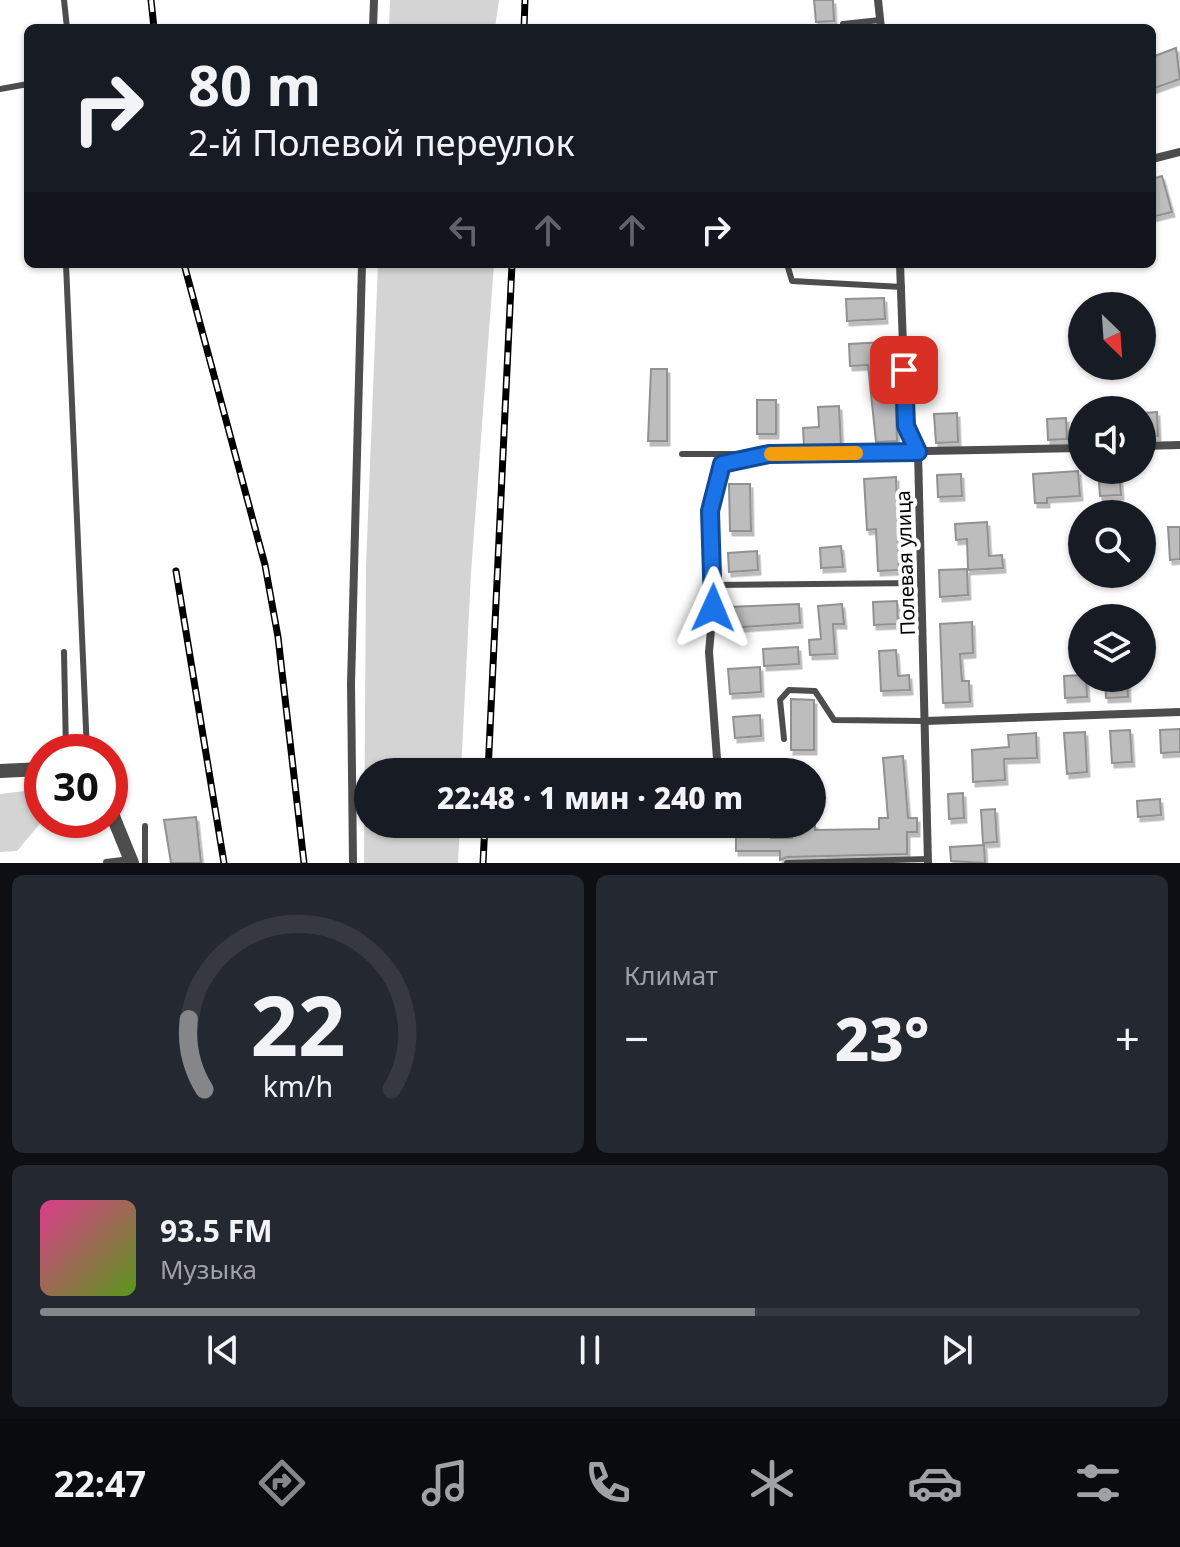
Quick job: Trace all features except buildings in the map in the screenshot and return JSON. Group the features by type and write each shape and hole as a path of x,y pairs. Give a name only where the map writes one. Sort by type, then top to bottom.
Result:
{"street":[{"path":"373,24 374,0"},
{"path":"878,0 880,24"},
{"path":"1156,158 1180,152"},
{"path":"353,863 351,684 362,268"},
{"name":"Полевая улица","path":"900,268 906,426 918,452 928,861"},
{"path":"1156,446 1180,445"},
{"path":"717,758 709,652 715,585 710,511 722,464 769,454 1068,448"},
{"path":"925,721 1180,712"},
{"path":"0,771 24,770"},
{"path":"124,838 135,862"}],"lane":[{"path":"64,0 67,24"},
{"path":"843,24 880,24"},
{"path":"0,89 24,85"},
{"path":"66,268 86,734"},
{"path":"788,268 792,281 902,287"},
{"path":"682,454 769,454"},
{"path":"715,585 921,583"},
{"path":"64,652 66,734"},
{"path":"784,739 780,700 789,690 815,691 834,720 925,721"},
{"path":"106,862 135,862 145,826"},
{"path":"787,863 928,861"}],"shaded area":[{"path":"390,0 499,0 496,24 389,24"},
{"path":"378,268 494,268 471,573 462,758 365,758 366,566"},
{"path":"24,791 24,838 28,838 17,851 0,852 0,794"},
{"path":"364,838 459,838 458,863 364,863"}],"railway":[{"path":"151,0 154,24"},
{"path":"524,24 525,0"},
{"path":"185,268 265,565 278,637 304,863"},
{"path":"489,758 512,268"},
{"path":"176,571 224,863"},
{"path":"483,863 484,838"}],"slow traffic":[{"path":"771,454 856,453"}],"route":[{"path":"713,608 715,585 710,511 722,464 769,454 918,452 906,426 904,370"}]}
